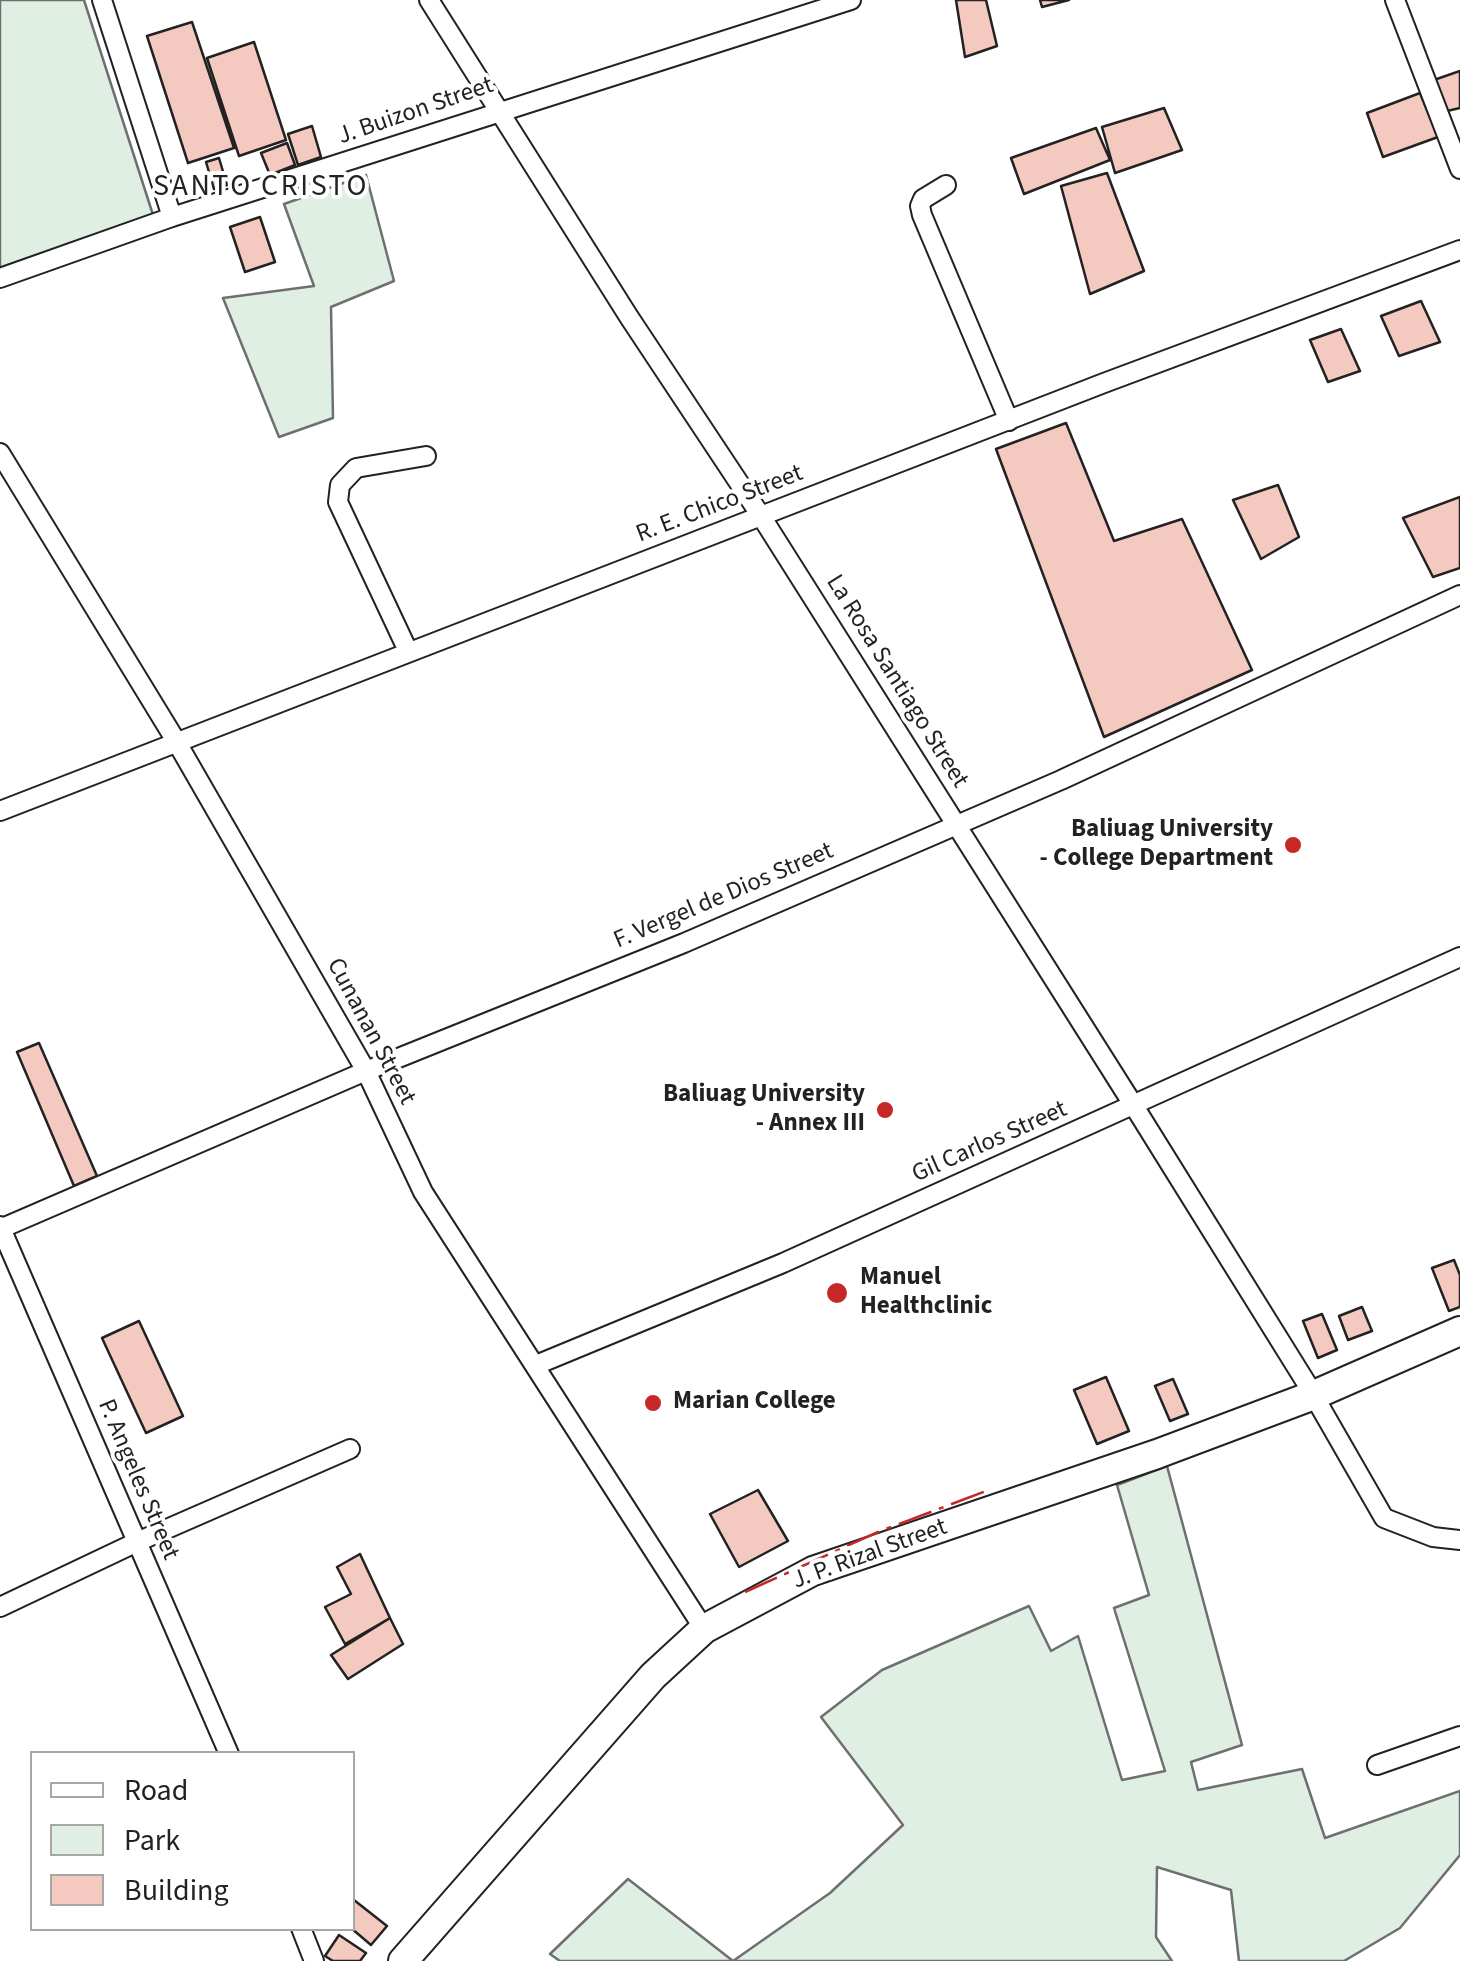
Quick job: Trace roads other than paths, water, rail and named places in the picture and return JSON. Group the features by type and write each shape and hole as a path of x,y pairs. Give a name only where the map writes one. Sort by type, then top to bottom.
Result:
{"main road":[{"name":"J. P. Rizal Street","path":"403,1961 653,1676 704,1629 813,1571 1157,1454 1314,1395 1460,1331"}],"street":[{"path":"102,0 172,217"},
{"name":"La Rosa Santiago Street","path":"429,0 957,824 1314,1395 1384,1518 1433,1537 1460,1540"},
{"name":"J. Buizon Street","path":"0,278 172,217 851,0"},
{"path":"1395,0 1460,169"},
{"path":"946,185 922,199 922,215 1009,421"},
{"name":"R. E. Chico Street","path":"0,811 408,651 1460,250"},
{"name":"Cunanan Street","path":"0,453 176,742 366,1072 423,1192 704,1629"},
{"path":"408,651 338,502 340,485 356,468 426,456"},
{"name":"F. Vergel de Dios Street","path":"0,1228 366,1072 684,943 1062,780 1460,594"},
{"name":"Gil Carlos Street","path":"536,1365 783,1263 1460,958"},
{"name":"P. Angeles Street","path":"0,1228 228,1751"},
{"path":"0,1607 350,1448"},
{"path":"1376,1765 1460,1736"},
{"path":"302,1931 314,1961"}],"place":[{"name":"Baliuag University - College Department","path":"1293,845"},
{"name":"Baliuag University - Annex III","path":"885,1110"},
{"name":"Manuel Healthclinic","path":"837,1293"},
{"name":"Marian College","path":"653,1403"}],"district":[{"name":"SANTO CRISTO","path":"261,188"}]}
